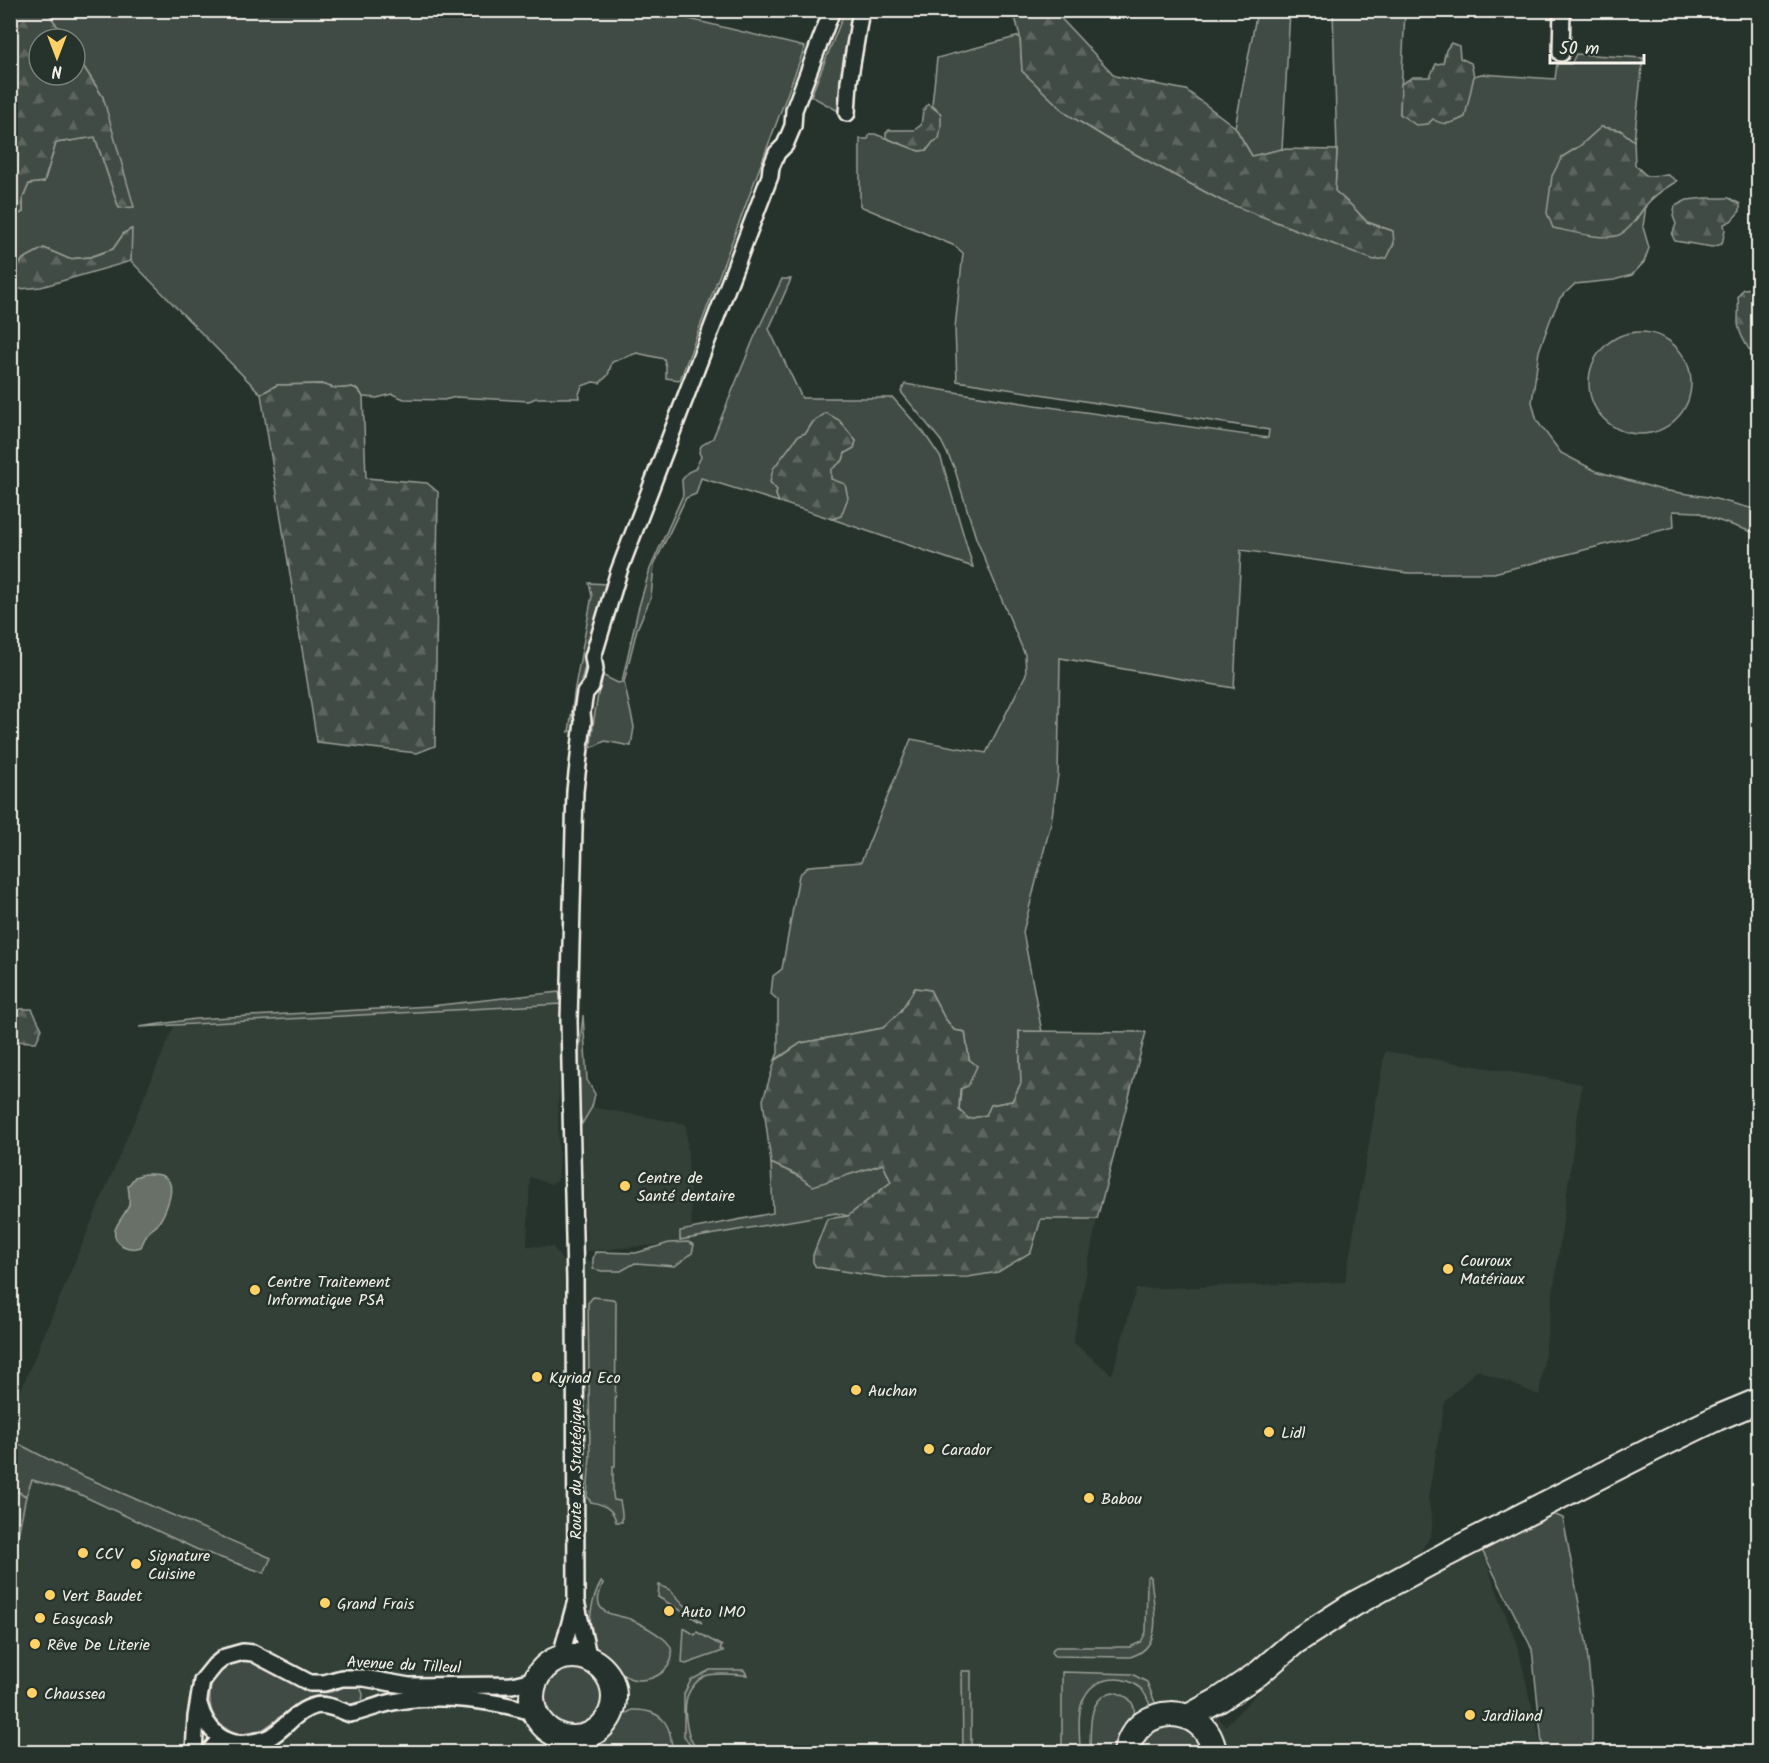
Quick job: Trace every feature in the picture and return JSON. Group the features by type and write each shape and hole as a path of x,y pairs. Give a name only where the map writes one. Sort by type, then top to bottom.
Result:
{"main road":[{"path":"1188,1717 1219,1700 1259,1673 1295,1642 1354,1604 1655,1448 1716,1418 1758,1401"},
{"path":"569,1657 589,1660 607,1673 611,1683 614,1695 610,1716 585,1744 563,1737 555,1742 536,1713 532,1696 537,1679 550,1664 560,1659 569,1657"},
{"path":"1126,1752 1135,1730 1146,1720 1169,1713 1188,1717 1199,1724 1211,1744 1259,1673"}],"street":[{"name":"Route du Stratégique","path":"589,1660 576,1601 575,1280 568,1021 572,846 582,712 585,693 591,686 595,669 594,657 619,571 766,187 771,167 777,153 785,145 793,126 794,110 832,10"},
{"path":"847,113 849,82 861,10"},
{"path":"1561,53 1562,10"},
{"name":"Route du Stratégique","path":"560,1659 576,1601"},
{"name":"Avenue du Tilleul","path":"194,1752 202,1681 225,1657 243,1652 253,1653 310,1683 324,1683 342,1678 364,1678 409,1686 512,1685 537,1679"},
{"name":"Avenue du Tilleul","path":"221,1738 242,1745 269,1738 301,1711 316,1705 337,1708 350,1714 397,1701 444,1699 492,1702 536,1713"},
{"path":"198,1702 202,1716 212,1732 221,1738 209,1752"}],"shaded area":[{"path":"562,1004 558,1109 559,1177 556,1182 550,1184 530,1177 527,1246 553,1247 564,1263 590,1261 635,1263 669,1244 586,1251 582,1124 592,1107 686,1124 692,1228 680,1231 680,1240 836,1213 1031,1252 1041,1219 1097,1219 1073,1342 1112,1375 1136,1289 1345,1282 1385,1051 1582,1084 1539,1395 1477,1370 1445,1401 1428,1498 1432,1531 1419,1554 1362,1588 1206,1702 1225,1726 1273,1677 1338,1623 1481,1548 1518,1648 1543,1752 11,1752 11,1570 31,1480 12,1441 20,1392 174,1026"},
{"path":"157,1174 165,1177 170,1183 170,1195 161,1220 147,1234 141,1247 128,1248 117,1241 115,1231 129,1205 128,1186 135,1177"}],"green space":[{"path":"11,10 47,11 58,27 27,27 27,87 87,87 87,72 103,97 134,207 119,208 95,137 56,143 44,182 29,184 23,198 23,212 11,218"},
{"path":"652,10 805,47 680,380 666,378 664,359 637,353 612,362 608,375 600,383 593,382 582,386 580,398 536,398 529,401 456,397 444,400 404,399 392,394 377,398 363,397 359,390 352,387 338,389 321,384 277,385 261,394 131,261 131,229 124,233 113,249 90,257 69,259 44,248 23,259 14,272 11,272 11,218 23,212 23,198 29,184 44,182 56,143 95,137 119,208 103,97 87,72 87,27 58,27 47,11"},
{"path":"1019,10 1054,11 1115,76 1186,90 1235,127 1252,156 1282,149 1337,150 1335,191 1367,222 1393,231 1394,244 1387,258 1374,260 1222,201 1113,142 1067,114 1022,71 1020,36 1015,17"},
{"path":"845,11 854,11 840,112 811,96"},
{"path":"1257,11 1290,11 1282,149 1252,156 1235,127"},
{"path":"1333,11 1405,11 1400,114 1433,119 1469,93 1474,76 1481,74 1555,79 1557,64 1571,64 1576,54 1643,58 1634,141 1620,130 1601,127 1580,146 1562,157 1635,221 1646,205 1643,227 1649,248 1644,262 1632,275 1614,280 1575,284 1560,298 1539,351 1532,402 1537,421 1561,453 1596,471 1662,490 1708,497 1758,510 1758,534 1698,512 1673,511 1674,527 1494,573 1408,573 1241,550 1234,688 1060,658 1058,775 1051,823 1023,932 1042,1032 1019,1032 1021,1083 1012,1101 991,1105 987,1115 969,1119 959,1111 961,1089 969,1059 965,1032 954,1030 944,1017 930,990 915,988 901,1011 883,1028 801,1043 775,1060 778,1053 778,1000 771,994 773,976 782,969 799,875 809,866 861,862 911,739 986,753 1026,674 1025,655 976,538 954,467 941,441 901,392 905,384 1268,438 1269,430 957,381 955,328 963,253 955,246 860,206 860,139 868,139 870,134 875,134 919,151 927,150 933,142 941,114 932,105 937,58 1020,36 1022,71 1067,114 1113,142 1222,201 1393,231 1367,222 1335,191 1337,150"},
{"path":"1451,43 1459,46 1460,58 1471,63 1474,76 1465,117 1449,123 1441,123 1433,119 1428,124 1416,125 1400,114 1401,84 1413,77 1430,77 1436,64 1443,63 1446,50"},
{"path":"928,104 941,114 941,127 939,139 933,142 927,150 919,151 886,138 889,130 914,130 921,125 923,111"},
{"path":"1601,127 1620,130 1634,141 1635,165 1647,176 1668,175 1677,181 1654,197 1631,225 1619,235 1605,237 1553,228 1547,213 1552,176 1562,157 1580,146"},
{"path":"1729,198 1740,204 1740,211 1731,221 1724,224 1722,244 1712,247 1675,241 1672,235 1676,224 1673,216 1675,206 1687,200"},
{"path":"132,229 131,261 41,287 11,290 11,272 14,272 23,259 44,248 69,259 90,257 113,249 124,233"},
{"path":"782,279 791,279 769,329 802,398 893,398 924,433 941,458 973,567 832,519 841,516 830,469 843,460 845,453 854,448 856,441 848,433 813,422 806,433 798,436 787,452 776,495 779,502 701,478 696,494 686,498 654,565 651,597 637,629 624,682 634,727 631,746 605,741 591,748 602,675 618,683 622,682 650,569 683,495 682,480 688,472 695,469 701,457 699,452 701,446 713,438 754,338"},
{"path":"1743,289 1758,290 1758,360 1745,342 1738,322 1738,297"},
{"path":"1640,332 1659,336 1676,347 1687,364 1691,383 1687,402 1676,419 1659,430 1640,434 1621,430 1604,419 1593,402 1589,383 1593,364 1604,347 1621,336"},
{"path":"321,384 334,388 351,387 357,389 363,397 366,478 427,483 438,492 435,746 417,753 317,742 261,394 277,385"},
{"path":"826,413 839,420 856,441 854,448 845,453 843,460 831,470 831,479 845,484 848,498 841,516 832,519 779,502 776,495 777,490 770,482 773,469 798,436 806,433 813,422"},
{"path":"589,583 607,584 580,685 573,730 569,732 592,596"},
{"path":"915,988 930,990 944,1017 954,1030 965,1032 969,1059 977,1066 968,1086 960,1089 959,1110 969,1119 986,1115 991,1105 1012,1101 1021,1083 1019,1031 1146,1032 1097,1219 1041,1219 1031,1252 998,1272 968,1277 889,1278 816,1267 813,1255 827,1219 848,1216 891,1182 883,1164 813,1186 795,1174 771,1163 763,1100 775,1061 801,1043 883,1028 901,1011"},
{"path":"559,992 562,1004 139,1027 195,1019 431,1006"},
{"path":"11,1009 32,1009 42,1029 36,1042 11,1041"},
{"path":"583,1015 587,1080 595,1094 592,1107 582,1124 577,1084"},
{"path":"771,1163 813,1185 883,1164 891,1182 848,1216 836,1213 680,1240 680,1231 773,1213"},
{"path":"688,1242 694,1245 692,1253 675,1266 635,1263 621,1271 593,1269 595,1252 636,1253 669,1243"},
{"path":"593,1297 613,1299 616,1302 613,1495 614,1500 620,1501 622,1522 616,1522 610,1510 591,1502 587,1497 590,1455 588,1303"},
{"path":"11,1440 69,1470 271,1558 264,1573 196,1549 77,1493 32,1480 26,1496 11,1488"},
{"path":"11,1488 26,1496 11,1570"},
{"path":"1553,1514 1563,1518 1586,1641 1592,1700 1592,1752 1543,1752 1532,1649 1481,1548"},
{"path":"1151,1577 1155,1624 1149,1644 1141,1652 1130,1657 1054,1656 1052,1653 1056,1647 1130,1647 1141,1642 1146,1632 1147,1578"},
{"path":"601,1582 603,1583 598,1600 605,1612 629,1618 660,1636 669,1644 671,1661 658,1675 645,1680 634,1680 621,1673 591,1646 591,1613 594,1597"},
{"path":"659,1585 670,1590 702,1623 658,1597"},
{"path":"684,1628 695,1635 697,1632 722,1646 720,1649 723,1651 686,1664 682,1663"},
{"path":"250,1660 264,1665 276,1675 320,1693 331,1692 348,1683 355,1683 363,1694 362,1703 356,1707 329,1697 312,1697 259,1731 248,1735 237,1734 224,1727 214,1717 210,1705 212,1684 217,1674 226,1666 236,1661"},
{"path":"574,1668 590,1673 598,1681 603,1697 598,1713 590,1721 574,1726 558,1721 550,1713 545,1697 550,1681 558,1673"},
{"path":"710,1670 744,1670 747,1675 709,1675 700,1679 692,1687 687,1697 687,1727 692,1742 701,1752 694,1752 684,1736 684,1694 691,1680"},
{"path":"962,1671 971,1671 971,1752 963,1752"},
{"path":"1062,1672 1132,1674 1147,1682 1156,1705 1151,1707 1143,1691 1132,1683 1117,1679 1102,1681 1089,1690 1082,1702 1079,1723 1080,1752 1062,1752"},
{"path":"1113,1692 1125,1696 1131,1702 1134,1717 1131,1726 1118,1752 1090,1752 1094,1708 1104,1695"},
{"path":"632,1710 651,1712 663,1720 670,1733 672,1752 589,1752 596,1742 609,1734 623,1715"},
{"path":"1169,1726 1187,1730 1198,1741 1204,1752 1140,1752 1151,1734"}],"place":[{"name":"Centre de Santé dentaire","path":"625,1186"},
{"name":"Couroux Matériaux","path":"1448,1269"},
{"name":"Centre Traitement Informatique PSA","path":"255,1290"},
{"name":"Kyriad Eco","path":"537,1377"},
{"name":"Auchan","path":"856,1390"},
{"name":"Lidl","path":"1269,1432"},
{"name":"Carador","path":"929,1449"},
{"name":"Babou","path":"1089,1498"},
{"name":"CCV","path":"83,1553"},
{"name":"Signature Cuisine","path":"136,1564"},
{"name":"Vert Baudet","path":"50,1595"},
{"name":"Grand Frais","path":"325,1603"},
{"name":"Auto IMO","path":"669,1611"},
{"name":"Easycash","path":"40,1618"},
{"name":"Rêve De Literie","path":"35,1644"},
{"name":"Chaussea","path":"32,1693"},
{"name":"Jardiland","path":"1470,1715"}]}
